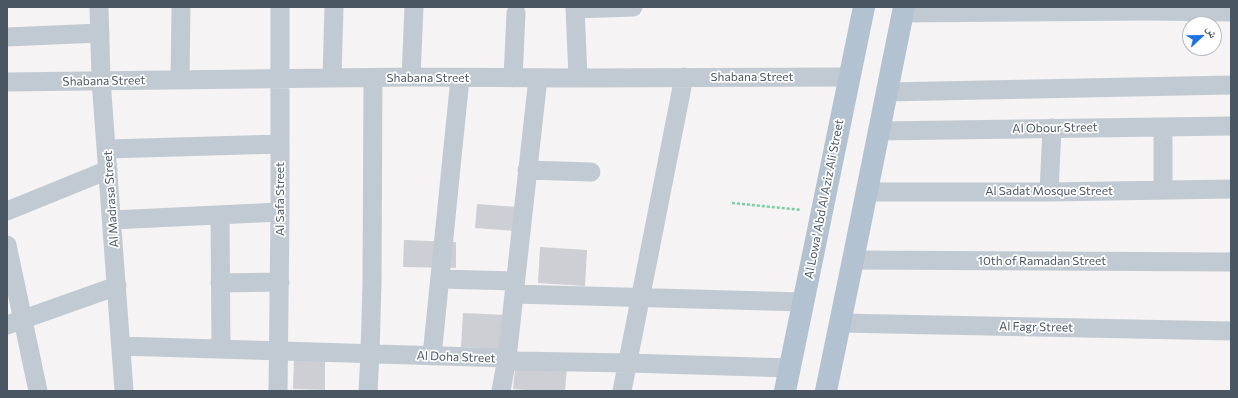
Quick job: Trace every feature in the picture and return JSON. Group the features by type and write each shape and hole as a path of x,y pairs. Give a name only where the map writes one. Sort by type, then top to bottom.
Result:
{"main road":[{"name":"Al Lowa' Abd Al Aziz Ali Street","path":"785,391 864,7"},
{"path":"826,391 903,10"}],"street":[{"name":"Al Madrasa Street","path":"99,7 101,80 124,391"},
{"path":"180,80 181,7"},
{"name":"Al Safa Street","path":"278,391 280,282 280,7"},
{"path":"332,78 334,7"},
{"path":"411,77 414,7"},
{"path":"578,78 575,8 633,7"},
{"path":"903,10 1231,12"},
{"path":"513,78 516,13"},
{"path":"7,37 100,33"},
{"name":"Shabana Street","path":"7,82 411,77 849,77"},
{"path":"622,391 684,77"},
{"path":"368,391 372,282 373,78"},
{"path":"432,356 460,78"},
{"path":"501,391 507,358 538,78"},
{"path":"886,92 1231,85"},
{"name":"Al Obour Street","path":"879,131 1231,126"},
{"path":"1163,127 1163,190"},
{"path":"1049,192 1052,128"},
{"path":"107,149 280,144"},
{"path":"7,211 108,170"},
{"path":"527,170 591,172"},
{"name":"Al Sadat Mosque Street","path":"867,192 1049,192 1231,189"},
{"path":"112,220 280,212"},
{"path":"220,214 221,348"},
{"path":"7,245 15,323 38,391"},
{"name":"10th of Ramadan Street","path":"853,260 1231,262"},
{"path":"440,279 515,288 640,297 803,302"},
{"path":"220,283 280,282"},
{"path":"15,323 117,286"},
{"name":"Al Fagr Street","path":"840,323 1231,331"},
{"name":"Al Doha Street","path":"121,346 507,358 516,361 790,368"}],"path":[{"path":"732,203 822,211"}],"building":[{"path":"477,204 530,208 528,232 475,228"},
{"path":"404,240 456,242 456,268 403,267"},
{"path":"540,247 587,250 585,286 538,283"},
{"path":"463,313 506,315 505,349 461,347"},
{"path":"294,356 325,357 325,390 293,389"},
{"path":"516,361 567,366 565,391 513,389"}]}
